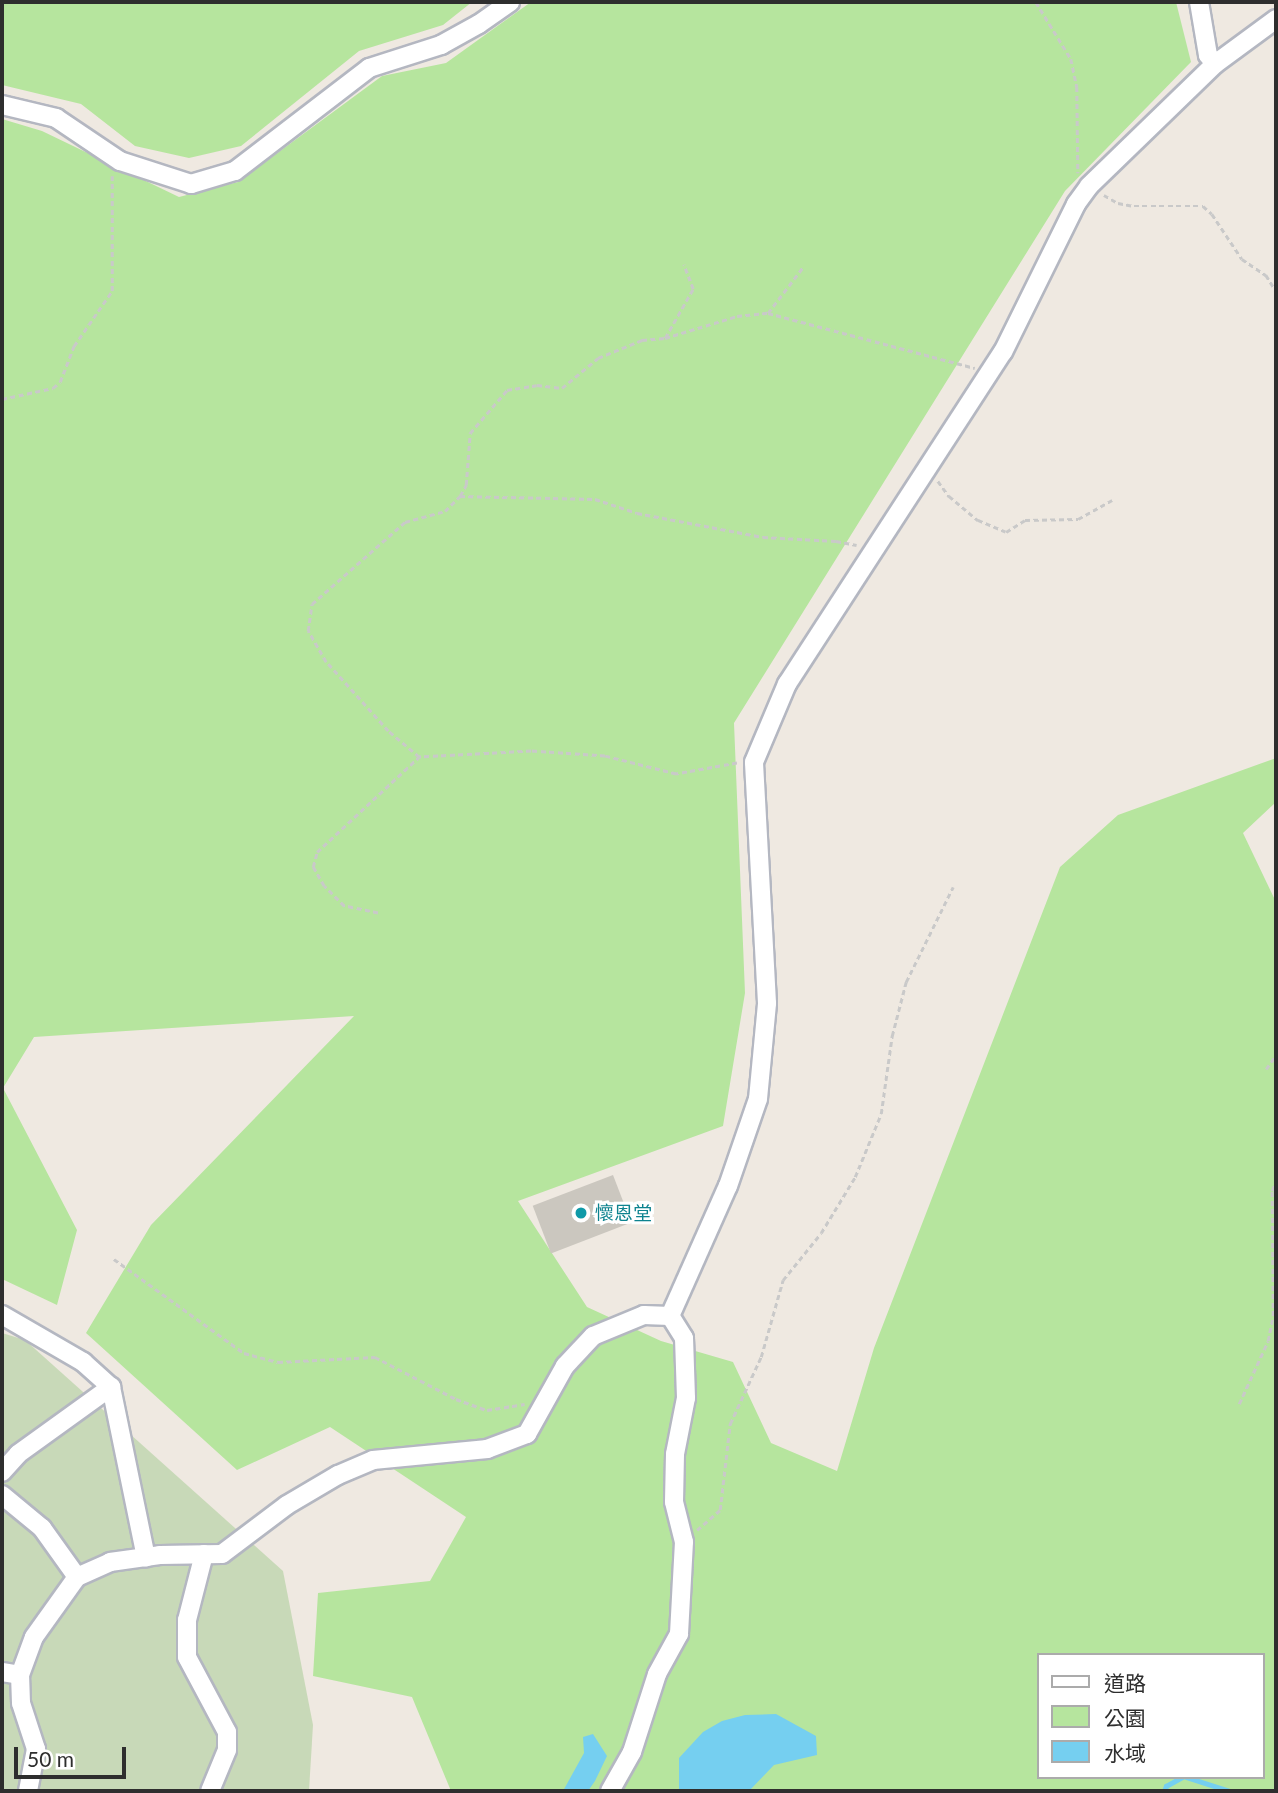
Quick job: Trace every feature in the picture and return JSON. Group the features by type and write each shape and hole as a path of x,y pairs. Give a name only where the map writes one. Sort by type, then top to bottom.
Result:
{"street":[{"path":"2,105 55,118 120,161 191,184 235,171 369,68 441,45 479,24 510,2"},
{"path":"1199,2 1209,55 1215,64"},
{"path":"670,1316 728,1186 758,1099 767,1003 754,762 787,684 990,372 1086,190 1215,64 1276,19"},
{"path":"2,1315 83,1362 111,1387 146,1557"},
{"path":"28,1791 36,1748 21,1703 20,1675 34,1637 77,1577 110,1562 146,1557 222,1554 286,1505 338,1475 373,1460 487,1449 527,1433 565,1366 593,1336 644,1315 670,1316"},
{"path":"610,1791 632,1752 657,1674 679,1634 684,1542 674,1502 674,1454 686,1398 684,1338 670,1316"},
{"path":"2,1472 18,1454 111,1387"},
{"path":"2,1495 42,1528 77,1577"},
{"path":"204,1554 187,1620 187,1657 227,1732 227,1750 209,1791"},
{"path":"2,1672 20,1675"}],"path":[{"path":"1036,2 1071,58 1077,87 1077,173 1086,190 1118,203 1134,206 1203,206 1212,214 1242,259 1266,275 1276,291"},
{"path":"2,399 54,388 60,382 74,346 112,291 110,180 120,161"},
{"path":"665,338 693,289 684,265"},
{"path":"768,313 803,267"},
{"path":"419,757 388,731 326,662 308,631 312,604 405,522 445,511 460,496 466,485 470,433 507,390 537,385 562,388 598,358 642,340 665,338 737,316 768,313 990,372"},
{"path":"928,467 949,496 968,512 978,520 1006,532 1025,520 1078,519 1112,500"},
{"path":"460,496 595,499 636,513 763,537 836,541 873,549"},
{"path":"378,913 344,906 313,867 317,852 419,757 531,751 593,755 676,774 716,765 754,762"},
{"path":"684,1542 720,1510 730,1424 761,1357 783,1280 821,1233 855,1177 881,1114 892,1036 906,982 953,887"},
{"path":"1266,1069 1276,1055"},
{"path":"1239,1404 1268,1341 1273,1316 1272,1191 1276,1181"},
{"path":"114,1259 244,1353 278,1362 375,1357 456,1399 487,1410 518,1403 542,1406"}],"green space":[{"path":"2,2 472,2 443,25 359,51 241,146 189,158 135,146 81,104 2,85"},
{"path":"531,2 1176,2 1191,62 1065,191 734,723 745,993 723,1126 518,1201 587,1307 661,1341 733,1362 771,1443 837,1471 874,1348 1060,867 1118,815 1276,758 1276,802 1243,833 1276,902 1276,1791 451,1791 412,1697 313,1676 318,1593 430,1581 466,1517 330,1427 237,1470 86,1333 151,1225 354,1016 34,1037 3,1088 77,1230 57,1305 2,1279 2,119 42,131 179,197 238,182 382,76 446,63"},
{"path":"2,1333 25,1340 283,1571 313,1725 309,1791 2,1791"}],"water":[{"path":"776,1714 816,1736 817,1755 774,1765 749,1791 679,1791 679,1758 703,1732 722,1721 745,1715"},
{"path":"593,1734 607,1756 595,1781 588,1791 563,1791 584,1753 583,1737"}],"building":[{"name":"懷恩堂","path":"613,1175 631,1223 551,1253 533,1206"}],"waterway":[{"path":"1164,1791 1166,1786 1178,1779"},
{"path":"1192,1779 1230,1791"}],"place":[{"name":"懷恩堂","path":"581,1213"}]}
